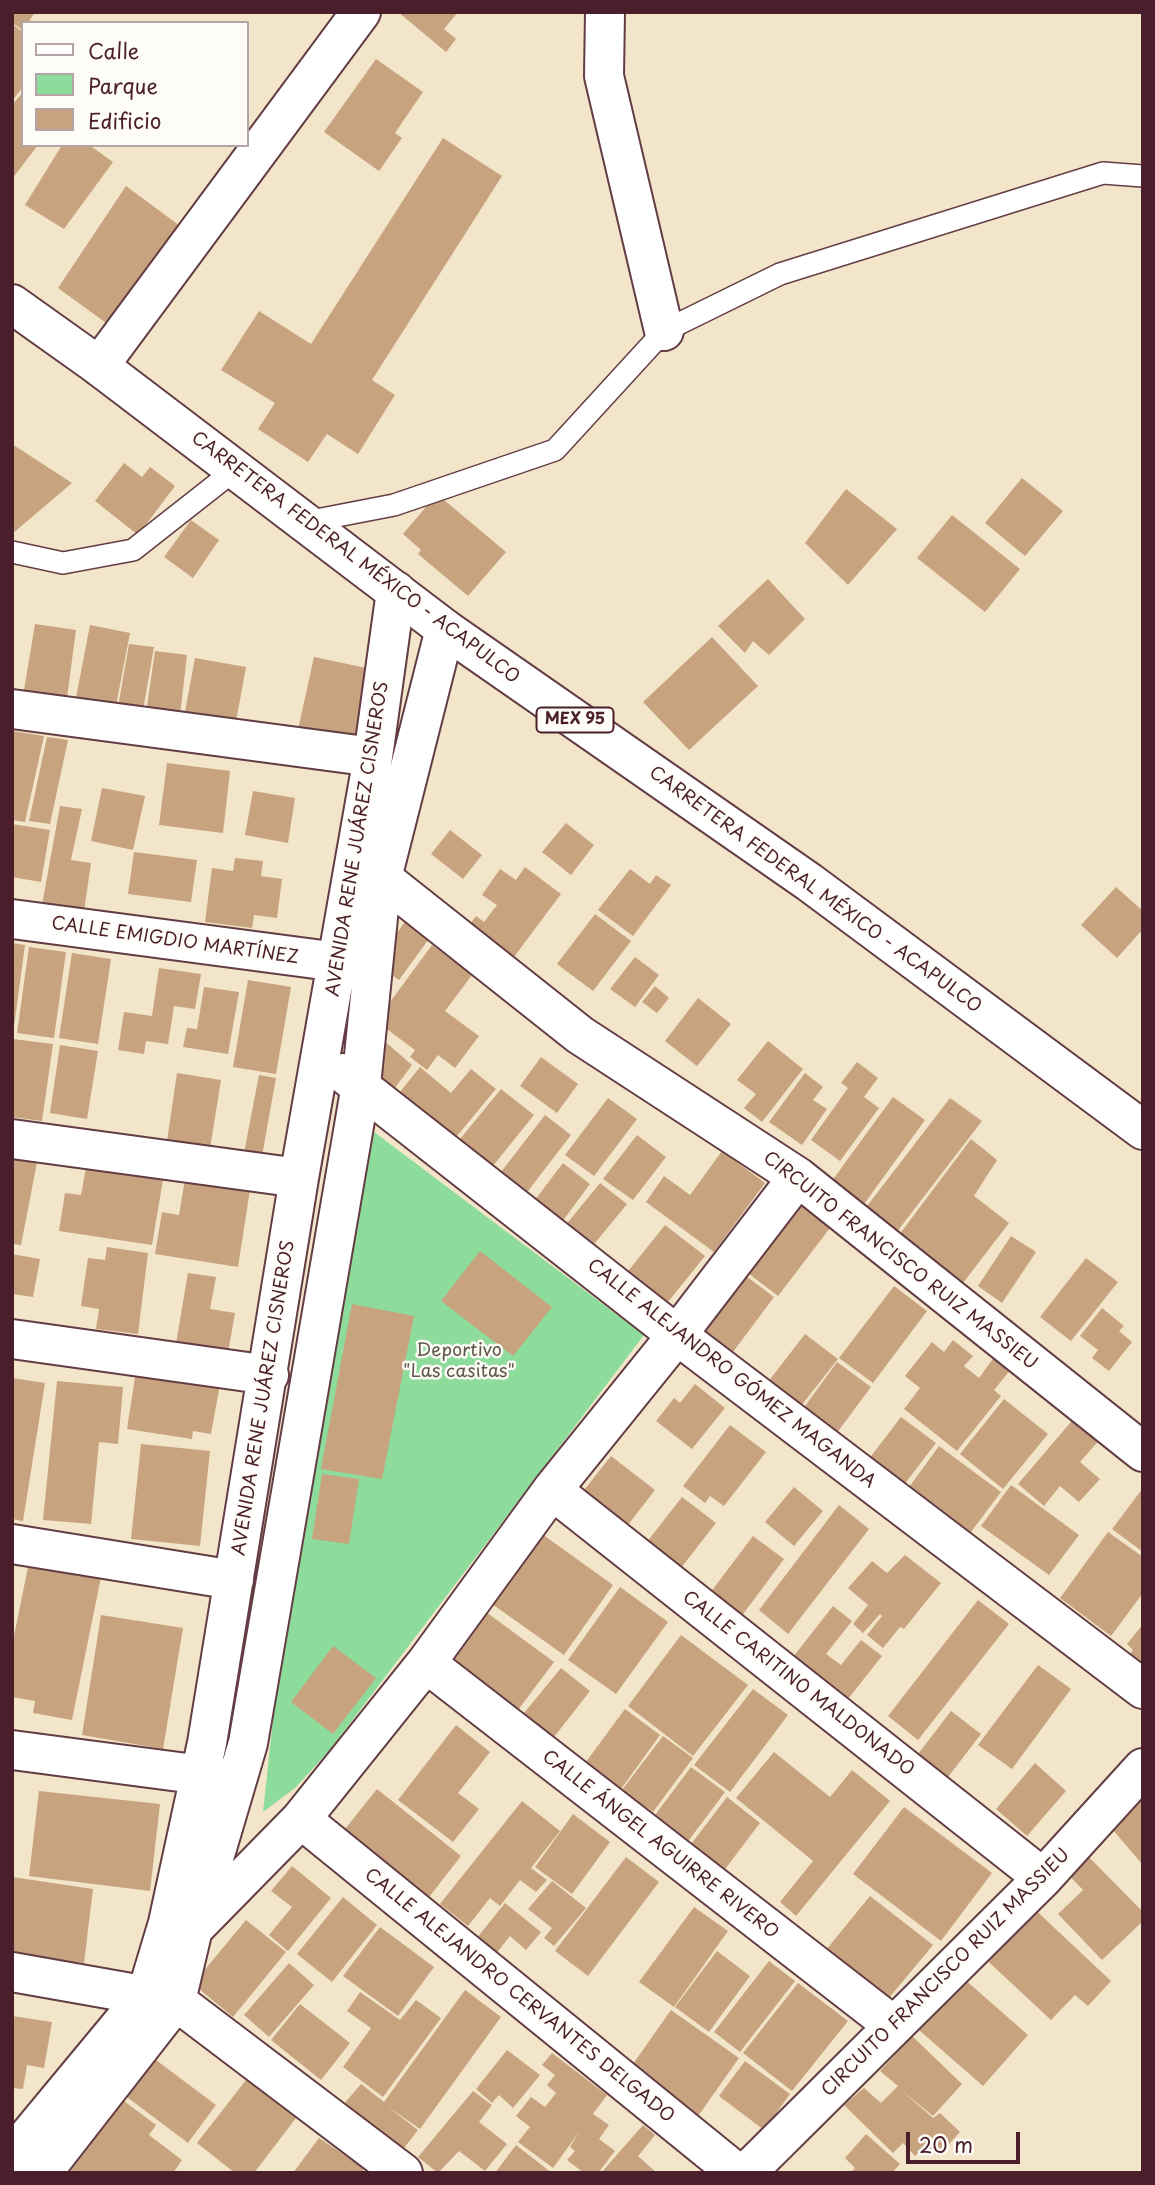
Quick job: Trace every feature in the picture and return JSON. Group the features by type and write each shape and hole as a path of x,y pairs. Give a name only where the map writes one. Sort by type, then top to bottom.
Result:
{"street":[{"path":"99,366 361,12"},
{"path":"605,12 604,76 664,331"},
{"name":"CARRETERA FEDERAL MÉXICO - ACAPULCO","path":"12,304 99,366 445,629 809,882 1143,1130"},
{"name":"AVENIDA RENE JUÁREZ CISNEROS","path":"33,2165 161,1997 218,1777 234,1580 299,1178 373,757 396,591"},
{"name":"AVENIDA RENE JUÁREZ CISNEROS","path":"218,1777 248,1742 361,1085 382,878 445,629"},
{"path":"12,709 373,757"},
{"name":"CIRCUITO FRANCISCO RUIZ MASSIEU","path":"382,878 580,1035 798,1177 1143,1452"},
{"name":"CALLE EMIGDIO MARTÍNEZ","path":"12,919 338,962"},
{"name":"CALLE ALEJANDRO GÓMEZ MAGANDA","path":"321,1059 361,1085 677,1335 1143,1689"},
{"path":"12,1139 299,1178"},
{"path":"181,1926 301,1818 426,1663 552,1490 677,1335 798,1177"},
{"path":"12,1339 269,1375"},
{"name":"CALLE CARITINO MALDONADO","path":"552,1490 1043,1878"},
{"path":"12,1544 234,1580"},
{"name":"CALLE ÁNGEL AGUIRRE RIVERO","path":"426,1663 894,2026"},
{"path":"12,1750 218,1777"},
{"name":"CIRCUITO FRANCISCO RUIZ MASSIEU","path":"746,2173 1043,1878 1143,1769"},
{"name":"CALLE ALEJANDRO CERVANTES DELGADO","path":"301,1818 737,2173"},
{"path":"12,1972 161,1997 403,2173"}],"lane":[{"path":"306,522 394,505 555,450 664,331 780,274 1103,173 1143,176"},
{"path":"12,552 63,563 133,550 236,469"}],"green space":[{"name":"Deportivo \"Las casitas\"","path":"370,1129 644,1335 329,1751 295,1788 263,1812 280,1656"}],"building":[{"path":"12,12 35,12 29,21 21,21 21,29 12,23"},
{"path":"398,12 458,12 444,29 456,39 446,52"},
{"path":"12,24 21,31 21,90 12,101"},
{"path":"376,59 423,92 395,133 402,138 379,171 324,132"},
{"path":"21,94 21,147 36,147 12,179 12,105"},
{"path":"443,138 502,176 372,380 395,395 358,454 327,434 308,462 258,429 275,403 221,370 259,311 311,344"},
{"path":"61,147 92,147 113,162 64,229 25,205"},
{"path":"126,186 184,229 113,328 58,288"},
{"path":"12,444 72,483 12,534"},
{"path":"124,463 142,477 150,467 175,486 138,535 95,501"},
{"path":"1022,478 1063,511 1025,556 985,523"},
{"path":"846,489 897,529 848,585 805,543"},
{"path":"437,494 506,552 468,596 418,554 421,550 403,534"},
{"path":"952,515 1020,569 985,612 917,558"},
{"path":"191,520 219,540 193,578 164,557"},
{"path":"768,579 805,619 769,655 753,641 745,653 718,626"},
{"path":"35,624 76,630 66,705 23,696"},
{"path":"90,625 130,633 114,716 74,708"},
{"path":"712,637 758,686 689,750 643,702"},
{"path":"129,644 154,647 142,716 117,713"},
{"path":"155,651 187,655 179,724 145,720"},
{"path":"314,657 371,669 352,751 296,739"},
{"path":"195,658 246,667 234,732 183,722"},
{"path":"12,731 44,736 25,822 12,820"},
{"path":"47,737 68,740 50,824 29,821"},
{"path":"167,763 230,771 223,833 159,825"},
{"path":"102,788 145,796 133,850 91,841"},
{"path":"253,791 295,798 288,843 245,835"},
{"path":"60,806 82,809 71,860 91,863 84,911 42,905"},
{"path":"566,823 594,845 571,875 542,852"},
{"path":"12,824 50,830 41,882 12,877"},
{"path":"450,830 482,855 463,879 431,854"},
{"path":"134,852 197,860 191,902 128,894"},
{"path":"235,858 263,861 261,876 282,879 277,918 254,915 252,928 205,922 212,868 233,871"},
{"path":"525,867 561,894 505,969 461,936 476,916 484,922 497,905 482,895 500,869 516,880"},
{"path":"630,869 650,884 656,875 671,885 633,936 598,910"},
{"path":"1116,887 1143,911 1143,929 1117,958 1081,925"},
{"path":"595,914 631,941 593,991 557,964"},
{"path":"407,919 431,936 399,980 375,963"},
{"path":"12,943 25,945 14,1027 12,1027"},
{"path":"432,945 472,975 445,1011 479,1036 455,1068 438,1055 427,1070 410,1057 415,1050 376,1021"},
{"path":"29,947 66,952 54,1038 17,1033"},
{"path":"72,953 111,959 98,1044 59,1038"},
{"path":"635,957 659,975 635,1007 610,989"},
{"path":"159,968 201,974 195,1009 174,1006 168,1044 146,1041 144,1054 118,1050 124,1012 152,1016"},
{"path":"248,980 291,987 276,1074 233,1067"},
{"path":"655,986 669,998 657,1013 642,1002"},
{"path":"204,987 239,992 228,1054 183,1047 187,1028 197,1029"},
{"path":"698,998 731,1024 697,1066 665,1041"},
{"path":"374,1032 412,1065 386,1100 364,1083"},
{"path":"13,1039 53,1044 42,1121 12,1117"},
{"path":"768,1041 803,1069 762,1122 744,1108 756,1094 737,1080"},
{"path":"60,1045 98,1051 87,1119 50,1113"},
{"path":"541,1057 578,1084 557,1113 520,1086"},
{"path":"857,1062 878,1078 864,1097 879,1108 840,1161 811,1140 848,1088 841,1083"},
{"path":"420,1067 451,1093 471,1069 496,1089 447,1148 391,1103"},
{"path":"177,1073 221,1080 208,1161 165,1155"},
{"path":"805,1073 823,1087 813,1100 827,1109 802,1145 769,1122"},
{"path":"259,1075 276,1078 262,1156 244,1153"},
{"path":"501,1089 534,1115 484,1177 451,1150"},
{"path":"893,1097 925,1120 859,1211 826,1189"},
{"path":"608,1098 637,1119 594,1176 565,1155"},
{"path":"950,1098 982,1121 896,1233 864,1210"},
{"path":"545,1115 571,1135 518,1204 491,1185"},
{"path":"637,1135 666,1157 633,1200 603,1179"},
{"path":"971,1139 997,1160 974,1196 1009,1223 963,1283 899,1235"},
{"path":"12,1147 39,1152 21,1245 12,1244"},
{"path":"722,1151 765,1183 714,1252 646,1202 664,1176 690,1195"},
{"path":"87,1162 164,1174 152,1245 59,1231 65,1193 81,1195"},
{"path":"563,1163 590,1184 556,1230 528,1209"},
{"path":"185,1179 250,1190 238,1267 155,1254 162,1212 179,1215"},
{"path":"600,1183 627,1204 586,1254 560,1232"},
{"path":"792,1199 830,1228 778,1296 740,1267"},
{"path":"665,1225 705,1256 660,1312 621,1280"},
{"path":"1011,1236 1036,1252 1002,1303 978,1286"},
{"path":"107,1247 148,1253 138,1334 96,1329 99,1309 81,1306 88,1258 105,1260"},
{"path":"480,1251 552,1307 513,1356 441,1301"},
{"path":"12,1254 40,1259 33,1297 12,1294"},
{"path":"1086,1258 1118,1282 1071,1341 1040,1317"},
{"path":"734,1267 774,1297 730,1356 690,1326"},
{"path":"188,1273 216,1277 210,1309 235,1313 226,1364 174,1355"},
{"path":"894,1286 927,1311 873,1383 839,1358"},
{"path":"352,1304 414,1316 382,1479 321,1469"},
{"path":"1102,1308 1124,1326 1119,1331 1132,1342 1109,1371 1092,1358 1098,1350 1080,1336"},
{"path":"805,1334 838,1359 793,1416 761,1391"},
{"path":"953,1340 973,1356 964,1366 979,1378 995,1356 1011,1369 994,1390 1001,1396 957,1451 904,1409 920,1388 905,1376 932,1342 944,1352"},
{"path":"837,1362 871,1387 833,1438 800,1413"},
{"path":"136,1371 220,1384 211,1434 193,1431 192,1439 127,1429"},
{"path":"12,1378 45,1383 23,1521 12,1519"},
{"path":"57,1381 123,1387 118,1444 99,1442 91,1524 43,1520"},
{"path":"695,1384 725,1408 692,1449 656,1421 674,1398 680,1403"},
{"path":"1004,1399 1048,1434 1003,1489 960,1454"},
{"path":"1076,1416 1101,1438 1080,1462 1100,1479 1079,1502 1060,1486 1044,1506 1018,1484"},
{"path":"901,1417 936,1443 900,1490 865,1464"},
{"path":"730,1425 766,1452 724,1506 710,1496 705,1503 683,1486"},
{"path":"141,1444 210,1451 200,1546 131,1539"},
{"path":"939,1446 1001,1492 965,1540 904,1494"},
{"path":"611,1456 655,1490 621,1534 577,1499"},
{"path":"322,1474 359,1479 349,1544 312,1539"},
{"path":"1011,1485 1079,1535 1049,1575 981,1526"},
{"path":"794,1487 823,1511 794,1546 765,1522"},
{"path":"1143,1488 1143,1552 1112,1529"},
{"path":"682,1497 716,1523 677,1573 643,1547"},
{"path":"839,1505 869,1529 788,1634 759,1610"},
{"path":"1108,1532 1143,1557 1143,1593 1111,1636 1060,1598"},
{"path":"542,1534 613,1585 564,1655 492,1604"},
{"path":"753,1536 784,1559 738,1621 707,1597"},
{"path":"905,1555 941,1583 904,1629 900,1627 883,1648 867,1635 882,1616 880,1614 863,1633 853,1624 868,1605 848,1588 872,1561 887,1573"},
{"path":"29,1562 101,1577 72,1720 33,1713 35,1701 12,1697 12,1646"},
{"path":"620,1587 668,1622 616,1694 568,1660"},
{"path":"978,1600 1009,1624 918,1740 888,1716"},
{"path":"833,1606 852,1621 826,1654 841,1665 861,1640 882,1656 840,1709 786,1666"},
{"path":"486,1612 554,1662 518,1710 451,1660"},
{"path":"101,1615 183,1628 163,1749 82,1735"},
{"path":"1143,1624 1143,1666 1129,1655 1133,1650 1127,1644"},
{"path":"681,1635 748,1685 693,1756 628,1706"},
{"path":"333,1646 376,1678 333,1734 291,1702"},
{"path":"1038,1665 1071,1689 1012,1769 978,1745"},
{"path":"561,1668 590,1691 554,1737 524,1713"},
{"path":"753,1689 788,1715 730,1792 694,1765"},
{"path":"625,1709 660,1735 616,1796 580,1770"},
{"path":"951,1711 981,1734 942,1785 912,1762"},
{"path":"456,1725 490,1752 458,1793 479,1809 453,1842 398,1800"},
{"path":"663,1736 693,1758 653,1812 622,1790"},
{"path":"774,1752 830,1797 852,1770 890,1801 796,1916 780,1902 813,1861 736,1798"},
{"path":"1035,1763 1066,1791 1027,1836 996,1809"},
{"path":"691,1767 725,1792 680,1852 646,1827"},
{"path":"377,1789 461,1856 426,1901 341,1834"},
{"path":"39,1791 160,1804 150,1891 29,1876"},
{"path":"1143,1791 1143,1865 1106,1822"},
{"path":"727,1797 760,1823 716,1881 682,1856"},
{"path":"522,1801 560,1831 531,1868 547,1880 536,1892 520,1880 500,1906 490,1898 468,1926 440,1904"},
{"path":"904,1807 992,1873 941,1941 853,1874"},
{"path":"573,1814 610,1842 572,1894 535,1867"},
{"path":"1079,1847 1143,1912 1143,1921 1102,1960 1058,1914 1083,1890 1060,1866"},
{"path":"626,1857 659,1882 588,1976 555,1951"},
{"path":"292,1866 331,1898 288,1951 269,1935 292,1907 271,1891"},
{"path":"12,1877 93,1889 84,1963 12,1956"},
{"path":"552,1881 586,1908 554,1946 544,1938 552,1928 528,1909"},
{"path":"870,1896 933,1945 879,2010 817,1961"},
{"path":"343,1897 377,1925 332,1982 297,1954"},
{"path":"505,1903 541,1932 526,1950 510,1936 491,1960 472,1944"},
{"path":"1029,1904 1111,1981 1088,2006 1075,1995 1051,2020 978,1952"},
{"path":"694,1907 728,1931 674,2007 639,1982"},
{"path":"246,1920 286,1952 233,2017 193,1984"},
{"path":"380,1927 434,1967 398,2016 343,1976"},
{"path":"717,1951 750,1976 709,2032 675,2007"},
{"path":"769,1961 795,1981 740,2052 714,2032"},
{"path":"289,1963 314,1985 269,2037 244,2015"},
{"path":"963,1978 1028,2035 983,2086 919,2030"},
{"path":"798,1983 848,2021 792,2091 743,2053"},
{"path":"465,1990 501,2017 420,2129 387,2106 418,2130 401,2152 343,2105 361,2084 384,2102"},
{"path":"360,1992 400,2020 416,2000 441,2018 383,2097 343,2067 371,2028 347,2011"},
{"path":"300,2004 350,2043 321,2080 271,2040"},
{"path":"671,2010 739,2058 696,2119 628,2071"},
{"path":"12,2016 52,2022 44,2068 27,2065 23,2089 12,2088"},
{"path":"912,2036 962,2084 933,2116 900,2089 933,2118 940,2113 960,2132 938,2156 926,2146 915,2156 903,2143 893,2153 844,2105 864,2088 881,2103 898,2086 880,2071"},
{"path":"507,2050 540,2075 513,2108 499,2095 492,2103 476,2089"},
{"path":"552,2053 607,2095 593,2114 609,2125 599,2139 615,2151 598,2173 584,2173 567,2160 575,2151 570,2147 579,2132 553,2168 518,2142 530,2127 516,2116 531,2097 545,2107 556,2093 547,2085 555,2075 542,2065"},
{"path":"148,2054 216,2105 188,2143 119,2091"},
{"path":"745,2061 790,2094 764,2130 719,2096"},
{"path":"246,2080 296,2118 254,2173 235,2173 197,2143"},
{"path":"473,2091 492,2105 479,2122 507,2144 485,2171 459,2151 438,2173 418,2157"},
{"path":"116,2095 156,2125 149,2135 182,2160 173,2173 74,2173 64,2165"},
{"path":"643,2125 655,2135 638,2156 657,2173 601,2173"},
{"path":"866,2134 900,2164 892,2173 850,2173 855,2168 845,2158"},
{"path":"319,2138 364,2168 362,2173 293,2173"},
{"path":"516,2145 552,2173 495,2173"}]}
